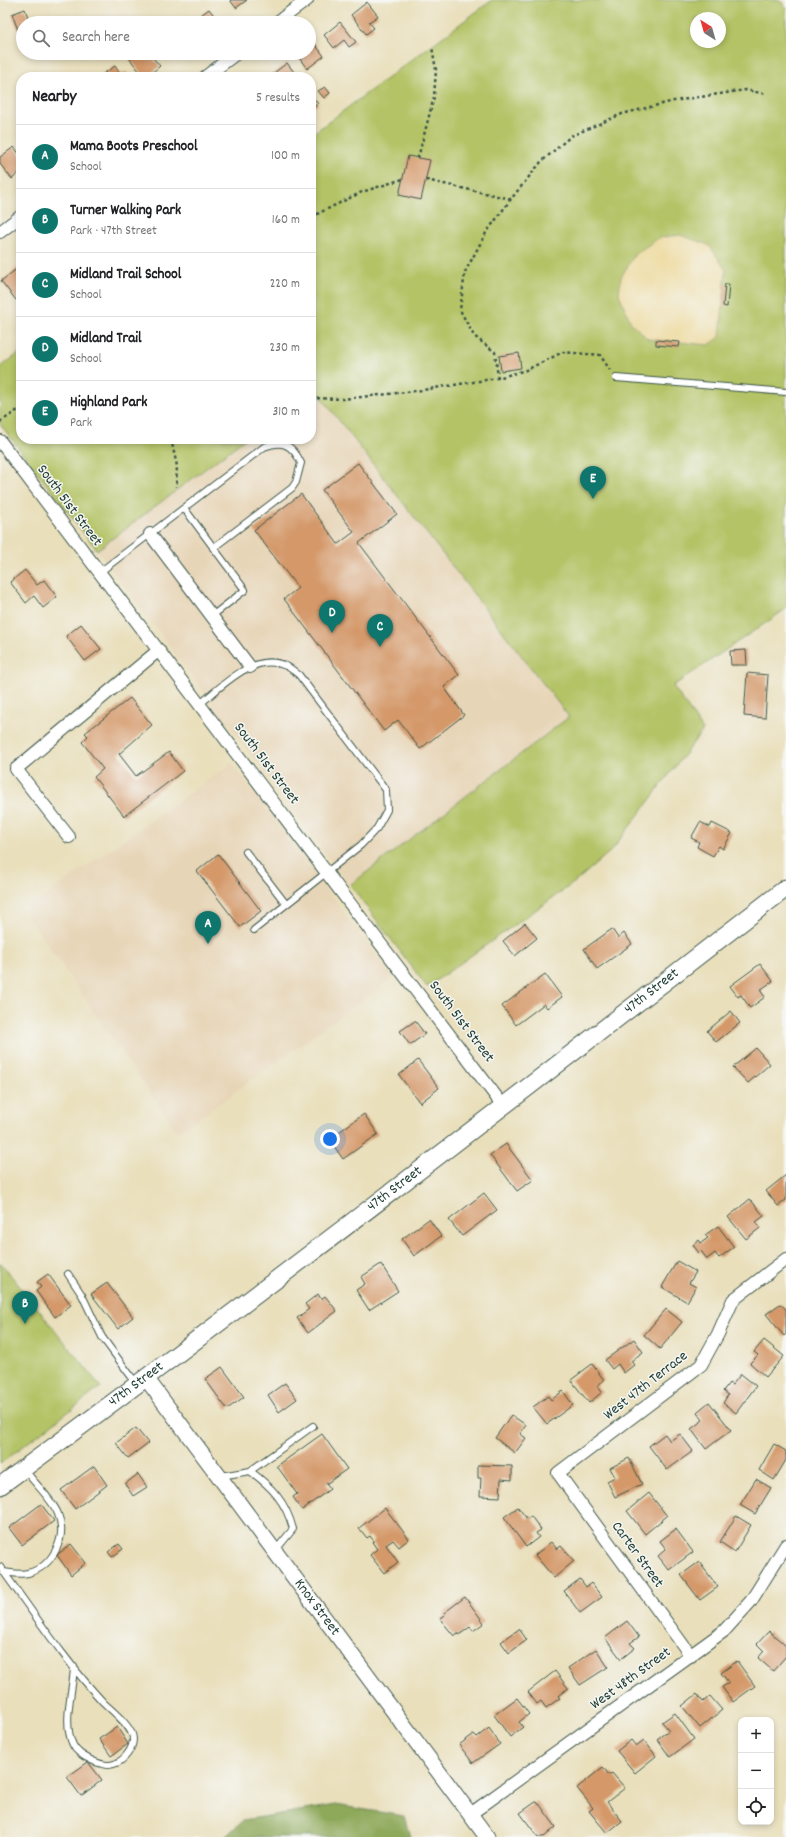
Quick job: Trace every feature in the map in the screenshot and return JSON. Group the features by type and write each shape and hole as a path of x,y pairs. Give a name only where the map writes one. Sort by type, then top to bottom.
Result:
{"main road":[{"name":"47th Street","path":"0,1486 504,1107 786,888"}],"street":[{"path":"285,16 306,0"},
{"path":"211,72 227,60"},
{"path":"0,232 16,220"},
{"name":"South 51st Street","path":"0,441 504,1107"},
{"path":"150,534 250,667"},
{"path":"68,837 16,769 158,650"},
{"name":"West 47th Terrace","path":"558,1473 701,1365 718,1334 733,1300 786,1259"},
{"name":"Knox Street","path":"141,1381 219,1476 486,1837"},
{"name":"Carter Street","path":"558,1473 691,1656"},
{"name":"West 48th Street","path":"469,1815 724,1631 751,1601 786,1545"}],"lane":[{"path":"616,378 786,392"},
{"path":"100,572 264,448 274,444"},
{"path":"213,548 292,488 296,482 301,463 296,452 287,446 280,444"},
{"path":"184,508 245,590 212,616"},
{"path":"200,704 250,667 269,662 286,666 299,675 386,790 387,810 377,828 361,845 254,930"},
{"path":"246,852 286,904"},
{"path":"68,1274 82,1295 102,1337 141,1381"},
{"path":"219,1476 250,1471 313,1426"},
{"path":"2,1570 20,1574 30,1572 53,1554 59,1544 62,1534 58,1513 23,1468"},
{"path":"250,1471 269,1485 288,1512 292,1529 275,1551"},
{"path":"2,1570 74,1667 95,1693 128,1727 133,1737 132,1747 128,1753 114,1765 100,1764 81,1754 73,1745 68,1723 74,1667"}],"path":[{"path":"418,158 434,97 436,70 432,47"},
{"path":"498,378 495,352 474,336 460,310 465,272 486,233 541,162 571,136 622,114 674,101 745,90 767,94"},
{"path":"316,215 362,192 403,179"},
{"path":"426,180 511,199"},
{"path":"316,398 343,399 408,392 498,378 526,370 563,352 600,355 616,378"},
{"path":"0,422 16,411"},
{"path":"172,444 176,466 176,486"}],"shaded area":[{"path":"316,392 569,717 350,886 97,550 238,444 316,444"},
{"path":"232,763 393,978 178,1133 24,911"}],"green space":[{"path":"492,0 780,0 786,9 786,609 673,686 703,730 612,850 575,882 427,987 350,885 569,717 316,391 316,131"},
{"path":"16,356 16,444 238,444 97,550 0,424 0,367"},
{"path":"0,1262 101,1387 0,1464"},
{"path":"336,1805 404,1816 410,1837 225,1837 243,1820"}],"sand":[{"path":"680,235 709,245 726,270 720,337 709,345 648,339 631,323 619,294 621,277 635,254 659,238"}],"building":[{"path":"230,0 247,0 236,8"},
{"path":"367,2 378,16 369,22 374,28 366,34 351,15"},
{"path":"25,9 28,16 16,16 16,25 12,14"},
{"path":"209,9 214,16 200,16"},
{"path":"340,22 356,42 349,47 344,40 334,48 324,35"},
{"path":"316,46 324,56 307,69 301,60 316,60"},
{"path":"131,60 155,60 160,66 153,72 140,72"},
{"path":"287,63 294,72 275,72"},
{"path":"115,66 119,72 106,72"},
{"path":"325,87 330,93 324,98 318,91"},
{"path":"14,147 16,150 16,175 12,179 0,164 0,157"},
{"path":"408,156 430,160 421,200 399,195"},
{"path":"16,270 16,300 1,281"},
{"path":"725,284 729,284 727,307 723,306"},
{"path":"656,340 680,342 679,347 656,345"},
{"path":"519,353 521,368 501,371 499,356"},
{"path":"358,463 397,514 359,543 459,675 444,687 464,715 420,749 398,720 384,731 284,599 298,588 254,530 301,494 338,544 354,532 322,490"},
{"path":"25,570 37,585 44,580 57,597 43,608 34,596 26,603 10,582"},
{"path":"81,624 101,649 85,661 66,636"},
{"path":"746,650 747,665 731,665 730,651"},
{"path":"747,673 768,675 765,718 744,716"},
{"path":"130,698 152,725 119,754 136,776 169,752 183,771 124,816 94,777 103,769 82,742 88,736 85,733"},
{"path":"700,822 710,827 712,823 732,833 723,849 719,846 713,856 697,847 699,842 691,838"},
{"path":"218,854 261,911 240,927 197,871"},
{"path":"525,923 537,938 515,956 503,941"},
{"path":"612,929 618,938 624,933 632,944 597,969 584,949"},
{"path":"760,964 773,981 760,990 765,997 750,1008 741,995 738,997 730,986"},
{"path":"545,974 562,997 547,1008 544,1004 516,1025 502,1006"},
{"path":"731,1011 740,1023 716,1042 707,1031"},
{"path":"415,1021 425,1034 410,1045 400,1031"},
{"path":"756,1048 770,1064 748,1083 733,1067"},
{"path":"418,1060 439,1088 420,1103 399,1075"},
{"path":"364,1114 378,1134 343,1159 329,1139"},
{"path":"506,1144 533,1180 517,1191 490,1155"},
{"path":"786,1175 786,1200 778,1206 766,1191"},
{"path":"484,1193 497,1210 462,1236 449,1220"},
{"path":"750,1199 764,1216 756,1222 760,1228 746,1239 728,1217"},
{"path":"429,1219 441,1236 414,1256 402,1239"},
{"path":"718,1226 734,1247 719,1258 715,1253 707,1259 701,1251 699,1253 693,1245 699,1240 701,1243 708,1238 705,1235"},
{"path":"677,1261 696,1272 689,1283 696,1287 687,1302 662,1287"},
{"path":"381,1264 398,1291 369,1310 356,1290 365,1284 361,1277"},
{"path":"48,1274 71,1305 55,1317 36,1291 41,1287 37,1282"},
{"path":"107,1283 133,1317 118,1329 91,1294"},
{"path":"318,1294 321,1299 325,1296 337,1311 308,1333 297,1318 309,1309 305,1304"},
{"path":"780,1304 786,1309 786,1334 784,1336 766,1314"},
{"path":"666,1309 682,1322 660,1349 644,1335"},
{"path":"634,1339 643,1352 631,1361 634,1365 624,1373 618,1364 612,1369 605,1360"},
{"path":"764,1340 784,1356 766,1377 750,1363 758,1355 754,1352"},
{"path":"592,1364 604,1380 597,1386 602,1392 589,1403 571,1380"},
{"path":"222,1367 244,1397 227,1409 205,1379"},
{"path":"741,1374 756,1386 736,1413 723,1403 728,1395 723,1391 729,1383 732,1385"},
{"path":"285,1383 297,1399 279,1412 268,1395"},
{"path":"563,1391 573,1405 547,1424 533,1407 548,1396 551,1400"},
{"path":"709,1402 731,1430 706,1449 691,1429 703,1420 697,1412"},
{"path":"511,1415 526,1425 520,1434 526,1438 515,1453 495,1438"},
{"path":"136,1428 148,1443 128,1458 116,1443"},
{"path":"322,1434 347,1469 326,1484 330,1489 302,1510 293,1497 297,1494 277,1466"},
{"path":"665,1434 670,1441 680,1434 693,1451 667,1470 649,1446"},
{"path":"774,1444 786,1451 786,1460 774,1480 759,1470"},
{"path":"629,1458 642,1484 615,1497 607,1481 615,1477 610,1468"},
{"path":"478,1465 512,1466 512,1480 501,1479 500,1497 480,1496 481,1478 478,1478"},
{"path":"94,1466 107,1485 75,1509 61,1490"},
{"path":"138,1474 147,1487 133,1496 125,1484"},
{"path":"756,1479 771,1488 755,1514 740,1505"},
{"path":"649,1493 667,1516 645,1534 627,1511"},
{"path":"41,1504 54,1521 22,1545 9,1528"},
{"path":"518,1507 527,1519 531,1516 541,1530 536,1533 539,1537 526,1547 504,1517"},
{"path":"385,1508 409,1539 399,1547 393,1540 386,1545 398,1562 384,1573 370,1555 377,1549 372,1542 374,1541 370,1536 367,1538 359,1528"},
{"path":"736,1516 751,1525 735,1552 720,1542"},
{"path":"676,1529 693,1552 669,1570 658,1556 666,1549 660,1541"},
{"path":"551,1542 557,1549 561,1546 574,1561 554,1578 535,1555"},
{"path":"71,1544 86,1563 71,1575 57,1555"},
{"path":"119,1544 123,1549 112,1557 108,1552"},
{"path":"699,1562 718,1587 700,1600 681,1575"},
{"path":"580,1579 586,1587 591,1583 602,1597 580,1613 564,1591"},
{"path":"465,1597 484,1623 473,1631 470,1627 459,1635 458,1633 454,1636 440,1619 445,1615 444,1613"},
{"path":"627,1621 639,1637 630,1643 635,1648 621,1659 605,1638"},
{"path":"519,1629 527,1640 509,1653 501,1642"},
{"path":"769,1631 786,1646 786,1656 773,1671 758,1658 764,1651 757,1644"},
{"path":"596,1649 608,1667 580,1685 568,1668"},
{"path":"737,1661 755,1686 733,1702 722,1687 729,1683 721,1673"},
{"path":"555,1671 568,1688 558,1696 560,1698 546,1708 541,1701 537,1704 528,1692"},
{"path":"697,1694 703,1702 710,1696 722,1710 700,1728 682,1706"},
{"path":"517,1698 529,1714 519,1722 523,1727 510,1737 494,1715"},
{"path":"675,1713 694,1739 670,1757 657,1739 669,1730 662,1722"},
{"path":"117,1727 128,1744 111,1756 99,1739"},
{"path":"489,1728 500,1744 473,1763 459,1745 474,1734 477,1737"},
{"path":"631,1740 636,1746 644,1740 656,1756 635,1773 617,1751"},
{"path":"88,1762 102,1780 81,1796 67,1777"},
{"path":"603,1767 609,1775 612,1773 625,1788 607,1802 622,1821 607,1833 589,1811 593,1808 577,1788"},
{"path":"537,1801 556,1827 544,1837 538,1837 520,1813"}],"place":[{"name":"Highland Park","path":"593,499"},
{"name":"Midland Trail","path":"332,633"},
{"name":"Midland Trail School","path":"380,647"},
{"name":"Mama Boots Preschool","path":"208,944"},
{"name":"Turner Walking Park","path":"25,1324"}]}
